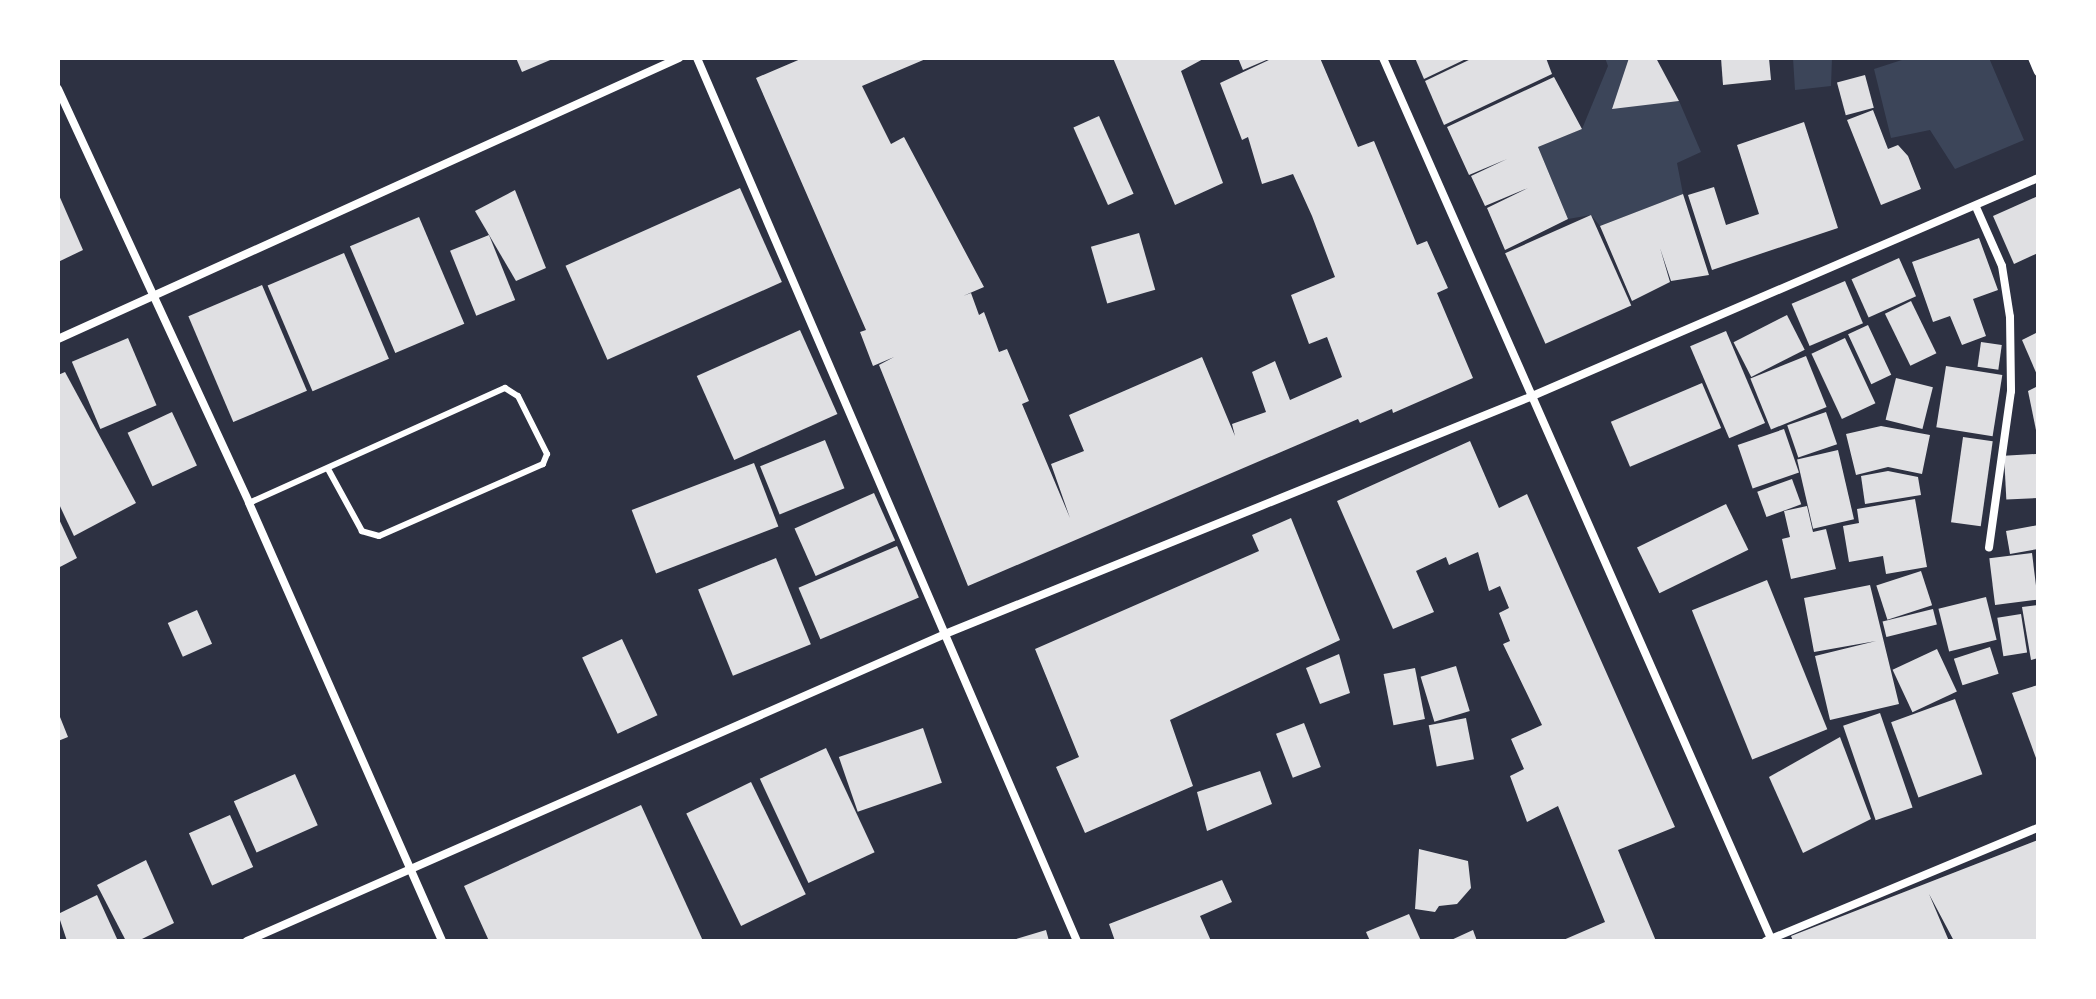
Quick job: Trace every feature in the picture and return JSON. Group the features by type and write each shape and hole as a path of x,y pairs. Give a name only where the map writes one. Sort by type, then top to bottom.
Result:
{"street":[{"path":"58,339 679,58"},
{"path":"697,58 1077,941"},
{"path":"1383,58 1770,940 2038,828"},
{"path":"2032,58 2038,72"},
{"path":"58,89 249,503 442,941"},
{"path":"247,941 945,634 1530,397 2038,178"},
{"path":"1976,207 2002,266 2010,317 2011,391 1989,547"}],"lane":[{"path":"249,503 505,388 518,396 547,454 543,464 379,536 362,531 328,469"}],"shaded area":[{"path":"1605,58 1629,58 1630,63 1612,108 1679,101 1701,152 1677,163 1683,194 1600,226 1591,215 1568,219 1538,147 1582,129 1608,66"},
{"path":"1793,58 1832,58 1831,86 1795,90"},
{"path":"1908,58 1989,58 2024,140 1955,169 1930,130 1891,138 1874,69"}],"building":[{"path":"516,58 555,58 522,72"},
{"path":"803,58 928,58 862,86 891,144 904,137 984,287 963,296 971,293 979,315 984,312 999,352 1007,349 1029,401 1022,404 1070,518 1051,464 1084,451 1069,415 1202,357 1235,436 1232,424 1266,412 1252,372 1275,361 1290,400 1342,377 1327,337 1309,344 1291,295 1335,277 1312,216 1293,174 1262,184 1248,137 1242,140 1220,83 1273,58 1320,58 1358,147 1374,141 1417,245 1427,241 1448,288 1437,293 1473,378 1393,413 1392,409 1360,423 1358,419 968,586 879,365 894,357 873,366 860,332 866,330 756,78"},
{"path":"1113,58 1205,58 1181,71 1223,183 1175,205"},
{"path":"1238,58 1271,58 1243,70"},
{"path":"1415,58 1468,58 1424,79"},
{"path":"1473,58 1546,58 1552,74 1444,125 1425,81"},
{"path":"1629,58 1656,58 1679,101 1612,109"},
{"path":"1721,58 1769,58 1771,80 1723,85"},
{"path":"1865,75 1874,108 1846,115 1837,83"},
{"path":"1554,77 1582,129 1538,147 1568,219 1505,250 1487,208 1528,188 1485,206 1471,176 1507,159 1469,175 1447,127"},
{"path":"1873,110 1888,149 1898,145 1908,156 1921,189 1881,205 1847,120"},
{"path":"1099,116 1134,194 1108,205 1073,127"},
{"path":"1804,122 1838,228 1712,270 1688,195 1714,187 1726,225 1759,214 1737,145"},
{"path":"740,188 782,282 607,360 566,266"},
{"path":"515,190 546,268 516,281 475,211"},
{"path":"58,193 83,250 58,262"},
{"path":"1683,194 1709,275 1671,281 1660,248 1670,282 1632,301 1600,226"},
{"path":"2038,196 2038,253 2014,264 1993,216"},
{"path":"1591,215 1631,305 1545,344 1505,253"},
{"path":"419,217 464,324 395,353 350,246"},
{"path":"1139,233 1155,290 1107,303 1091,247"},
{"path":"489,235 515,300 476,316 450,251"},
{"path":"1979,238 1998,290 1973,299 1986,336 1962,345 1950,316 1933,322 1912,262"},
{"path":"344,253 389,359 313,391 268,285"},
{"path":"1899,258 1916,296 1869,318 1851,279"},
{"path":"1845,281 1863,323 1810,346 1792,304"},
{"path":"262,285 307,391 233,422 188,316"},
{"path":"1911,301 1936,353 1910,366 1885,314"},
{"path":"1787,315 1805,350 1751,377 1734,342"},
{"path":"1868,325 1891,375 1871,384 1848,334"},
{"path":"800,330 837,414 734,460 697,376"},
{"path":"1726,331 1765,423 1729,438 1690,346"},
{"path":"2038,332 2038,377 2022,340"},
{"path":"128,338 157,405 100,429 72,362"},
{"path":"1845,338 1875,403 1842,419 1811,354"},
{"path":"1981,342 2002,345 1998,370 1978,367"},
{"path":"1806,356 1827,407 1771,429 1750,378"},
{"path":"1946,366 2002,375 1993,436 1936,427"},
{"path":"65,372 136,503 74,536 58,502 58,375"},
{"path":"1896,378 1933,387 1922,429 1886,420"},
{"path":"1702,383 1721,428 1630,467 1611,422"},
{"path":"2038,386 2038,435 2037,435 2028,391"},
{"path":"172,412 197,465 153,486 128,433"},
{"path":"1826,412 1837,444 1798,457 1787,425"},
{"path":"1881,426 1930,435 1922,474 1888,467 1856,475 1846,434"},
{"path":"1784,429 1799,472 1753,488 1738,445"},
{"path":"1963,437 1993,441 1981,526 1951,522"},
{"path":"825,440 844,488 780,514 760,466"},
{"path":"1470,441 1499,508 1527,494 1675,827 1618,850 1656,941 1561,941 1605,922 1558,806 1527,822 1510,776 1524,769 1511,739 1542,725 1503,644 1510,641 1499,613 1509,608 1500,586 1489,591 1478,552 1449,565 1446,557 1416,571 1434,612 1393,629 1337,501"},
{"path":"1838,450 1854,519 1813,529 1797,459"},
{"path":"2036,454 2038,498 2006,500 2004,456"},
{"path":"754,463 778,526 656,573 632,510"},
{"path":"1888,471 1918,477 1921,495 1865,504 1861,476"},
{"path":"1792,479 1801,504 1766,517 1757,492"},
{"path":"874,493 895,541 816,576 795,528"},
{"path":"1915,499 1927,567 1886,574 1883,556 1849,562 1843,526 1859,523 1857,509"},
{"path":"1726,504 1748,550 1659,593 1637,547"},
{"path":"1807,506 1813,532 1826,529 1836,569 1791,579 1782,539 1790,537 1784,511"},
{"path":"58,517 77,558 58,568"},
{"path":"1291,518 1340,640 1170,720 1193,786 1085,833 1056,767 1079,757 1035,649 1259,551 1252,535"},
{"path":"2038,525 2038,549 2010,554 2006,531"},
{"path":"897,546 919,598 820,639 799,588"},
{"path":"2032,553 2038,600 1995,605 1989,558"},
{"path":"776,558 811,644 733,676 698,589"},
{"path":"1921,571 1932,605 1887,620 1876,586"},
{"path":"1767,580 1827,729 1752,760 1692,610"},
{"path":"1870,585 1899,704 1830,720 1815,656 1876,641 1814,652 1804,598"},
{"path":"1986,597 1997,640 1949,652 1938,609"},
{"path":"2038,605 2038,658 2031,660 2022,607"},
{"path":"1933,609 1937,625 1886,637 1883,622"},
{"path":"197,610 212,644 183,657 168,623"},
{"path":"2021,614 2027,653 2003,656 1997,618"},
{"path":"622,639 657,715 618,734 582,658"},
{"path":"1990,647 1999,674 1963,685 1954,659"},
{"path":"1937,649 1957,692 1912,712 1893,670"},
{"path":"1339,654 1350,693 1320,704 1306,668"},
{"path":"1456,666 1470,711 1434,722 1421,677"},
{"path":"1415,668 1425,719 1394,725 1384,674"},
{"path":"2038,685 2038,757 2036,758 2012,693"},
{"path":"1955,699 1982,774 1918,797 1891,722"},
{"path":"58,712 68,737 58,741"},
{"path":"1880,713 1913,808 1876,820 1843,726"},
{"path":"1466,718 1474,759 1437,766 1429,725"},
{"path":"1304,723 1321,767 1293,778 1276,734"},
{"path":"923,728 942,783 858,812 839,757"},
{"path":"1840,737 1871,819 1803,853 1769,777"},
{"path":"826,748 875,852 808,883 760,779"},
{"path":"1260,771 1272,804 1207,831 1197,792"},
{"path":"295,774 318,825 257,852 234,801"},
{"path":"751,782 806,894 741,926 686,814"},
{"path":"641,805 703,941 489,941 464,886"},
{"path":"230,815 253,867 212,885 189,833"},
{"path":"2038,840 2038,941 1954,941 1929,894 1949,941 1793,941 1791,936"},
{"path":"1419,849 1468,861 1471,888 1457,904 1439,906 1435,912 1415,909"},
{"path":"146,860 174,923 138,941 126,941 97,885"},
{"path":"1222,880 1232,902 1200,916 1211,941 1115,941 1109,924"},
{"path":"97,895 118,941 67,941 58,914"},
{"path":"1409,914 1421,941 1370,941 1366,932"},
{"path":"1046,930 1049,941 1013,941 1013,940"},
{"path":"1473,930 1477,941 1449,941"}]}
